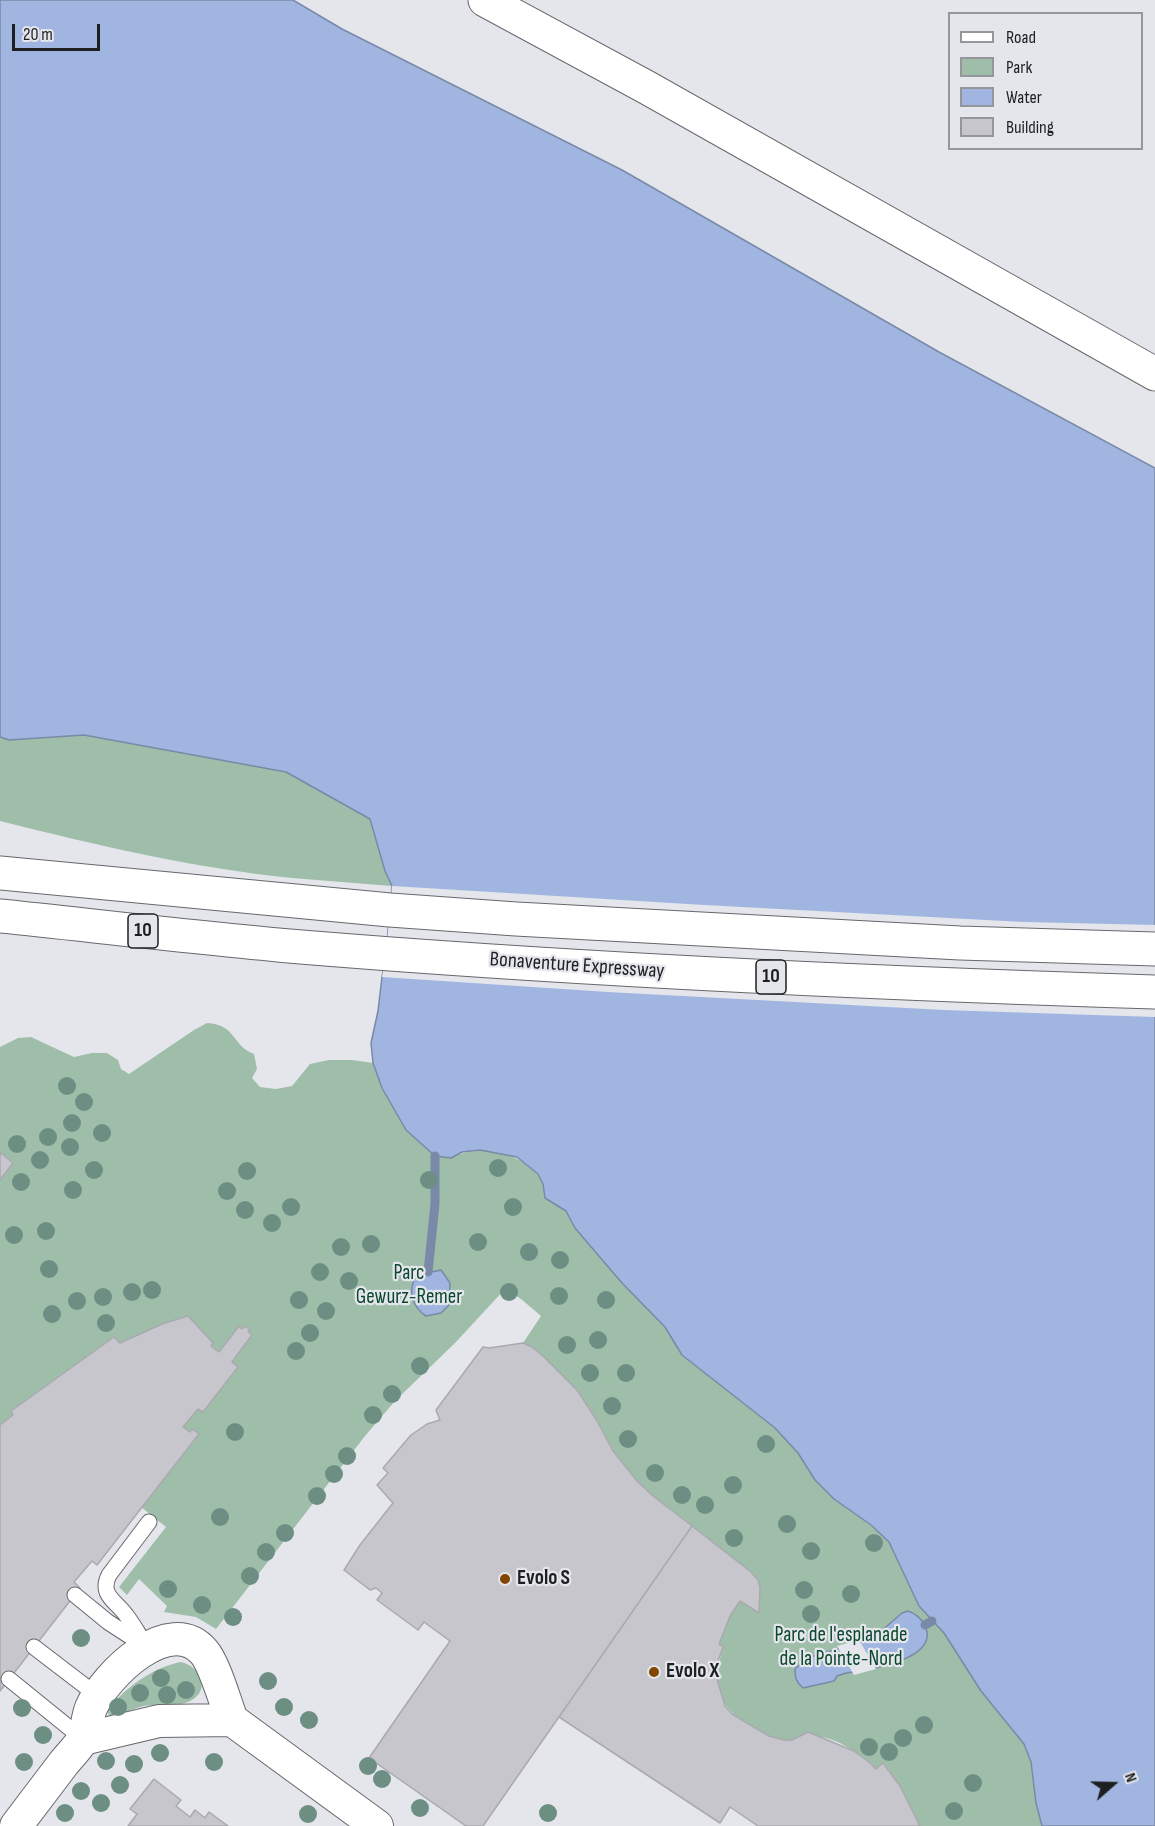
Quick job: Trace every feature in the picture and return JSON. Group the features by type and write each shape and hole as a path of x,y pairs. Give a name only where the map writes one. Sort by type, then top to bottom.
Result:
{"highway":[{"path":"485,0 646,87 1155,374"},
{"name":"Bonaventure Expressway","path":"2,872 390,910 713,931 960,943 1155,949"},
{"name":"Bonaventure Expressway","path":"0,916 286,945 690,973 946,986 1155,992"}],"street":[{"path":"16,1826 83,1739 91,1708 98,1696 122,1668 147,1647 169,1639 177,1639 195,1644 210,1660 232,1720 376,1826"},
{"path":"83,1739 143,1723 232,1720"}],"lane":[{"path":"147,1647 126,1614 108,1596 105,1586 109,1575 149,1522"},
{"path":"75,1594 108,1622 147,1647"},
{"path":"34,1647 98,1696"},
{"path":"9,1679 83,1739"}],"green space":[{"path":"84,735 286,772 370,819 385,871 392,886 255,874 181,862 0,821 0,737 9,740"},
{"path":"207,1023 224,1027 241,1046 254,1054 257,1069 252,1078 260,1087 276,1089 292,1086 310,1064 329,1060 373,1063 382,1088 451,1158 473,1151 497,1152 520,1160 530,1167 541,1180 545,1198 566,1211 575,1228 622,1283 665,1327 682,1355 775,1428 798,1453 815,1480 834,1499 871,1525 889,1542 919,1606 944,1633 981,1690 1024,1744 1031,1762 1036,1803 1042,1826 920,1826 900,1786 884,1763 876,1769 849,1748 824,1737 812,1736 788,1740 771,1737 750,1726 730,1710 723,1702 717,1684 719,1661 723,1648 719,1644 730,1616 740,1601 759,1612 758,1580 637,1481 613,1451 577,1390 544,1357 523,1343 541,1316 505,1289 455,1343 395,1401 365,1436 216,1629 196,1617 164,1612 167,1606 139,1579 127,1595 119,1587 166,1527 141,1507 198,1434 192,1429 190,1432 183,1427 198,1409 203,1412 238,1367 232,1362 252,1335 248,1332 250,1329 245,1326 242,1329 239,1326 219,1352 211,1346 213,1343 188,1316 162,1324 120,1343 114,1337 11,1411 13,1415 0,1425 0,1047 18,1038 31,1037 74,1057 92,1053 107,1053 118,1060 121,1069 129,1074"},
{"path":"180,1662 193,1668 201,1679 201,1691 197,1697 185,1703 150,1705 117,1715 109,1715 107,1710 140,1680 159,1669"}],"water":[{"path":"0,0 293,0 342,29 622,170 939,352 1155,468 1155,1826 1042,1826 1036,1803 1031,1762 1024,1744 981,1691 944,1633 919,1606 889,1542 871,1525 834,1499 815,1480 798,1453 775,1428 682,1355 665,1327 622,1283 575,1228 566,1211 545,1198 543,1184 538,1174 517,1157 480,1150 462,1152 451,1158 435,1156 406,1130 382,1088 373,1063 371,1043 386,953 392,886 385,871 370,819 286,772 84,735 9,740 0,737"},
{"path":"441,1270 450,1283 449,1305 441,1313 426,1316 414,1303 412,1286 417,1275"},
{"path":"908,1611 922,1621 927,1638 922,1647 912,1655 884,1666 837,1676 834,1681 803,1688 797,1682 795,1669 807,1658 872,1639 902,1613"}],"pier":[{"path":"392,886 1024,922 1155,925 1155,1017 944,1010 382,977"},
{"path":"859,1640 876,1669 854,1675 837,1646"}],"building":[{"path":"1,1153 13,1163 0,1180 0,1155"},
{"path":"188,1316 213,1343 211,1346 219,1352 239,1326 242,1329 245,1326 250,1330 248,1332 252,1335 232,1362 238,1367 203,1412 198,1409 183,1427 199,1434 97,1565 92,1561 74,1582 80,1588 0,1691 0,1425 13,1415 11,1411 114,1337 120,1343 162,1324"},
{"name":"Evolo S","path":"523,1343 544,1357 577,1390 613,1451 637,1481 692,1526 483,1826 466,1826 369,1758 450,1641 424,1622 418,1630 377,1600 382,1593 376,1588 370,1590 344,1570 360,1545 393,1503 377,1485 388,1473 383,1468 411,1435 427,1424 440,1420 436,1410 483,1347"},
{"name":"Evolo X","path":"692,1526 751,1572 758,1580 760,1587 759,1613 740,1601 730,1616 719,1644 723,1647 717,1664 717,1679 725,1706 732,1714 769,1736 792,1740 808,1732 854,1751 876,1769 883,1763 900,1786 920,1826 758,1826 730,1807 720,1823 559,1717"},
{"path":"154,1779 181,1800 176,1806 190,1817 195,1810 205,1818 209,1812 228,1826 128,1826 137,1814 130,1809"}],"waterway":[{"path":"428,1272 435,1204 435,1156"},
{"path":"925,1625 932,1621"}],"place":[{"name":"Evolo S","path":"505,1579"},
{"name":"Evolo X","path":"654,1672"}],"park label":[{"name":"Parc Gewurz-Remer","path":"409,1286"},
{"name":"Parc de l'esplanade de la Pointe-Nord","path":"841,1648"}]}
